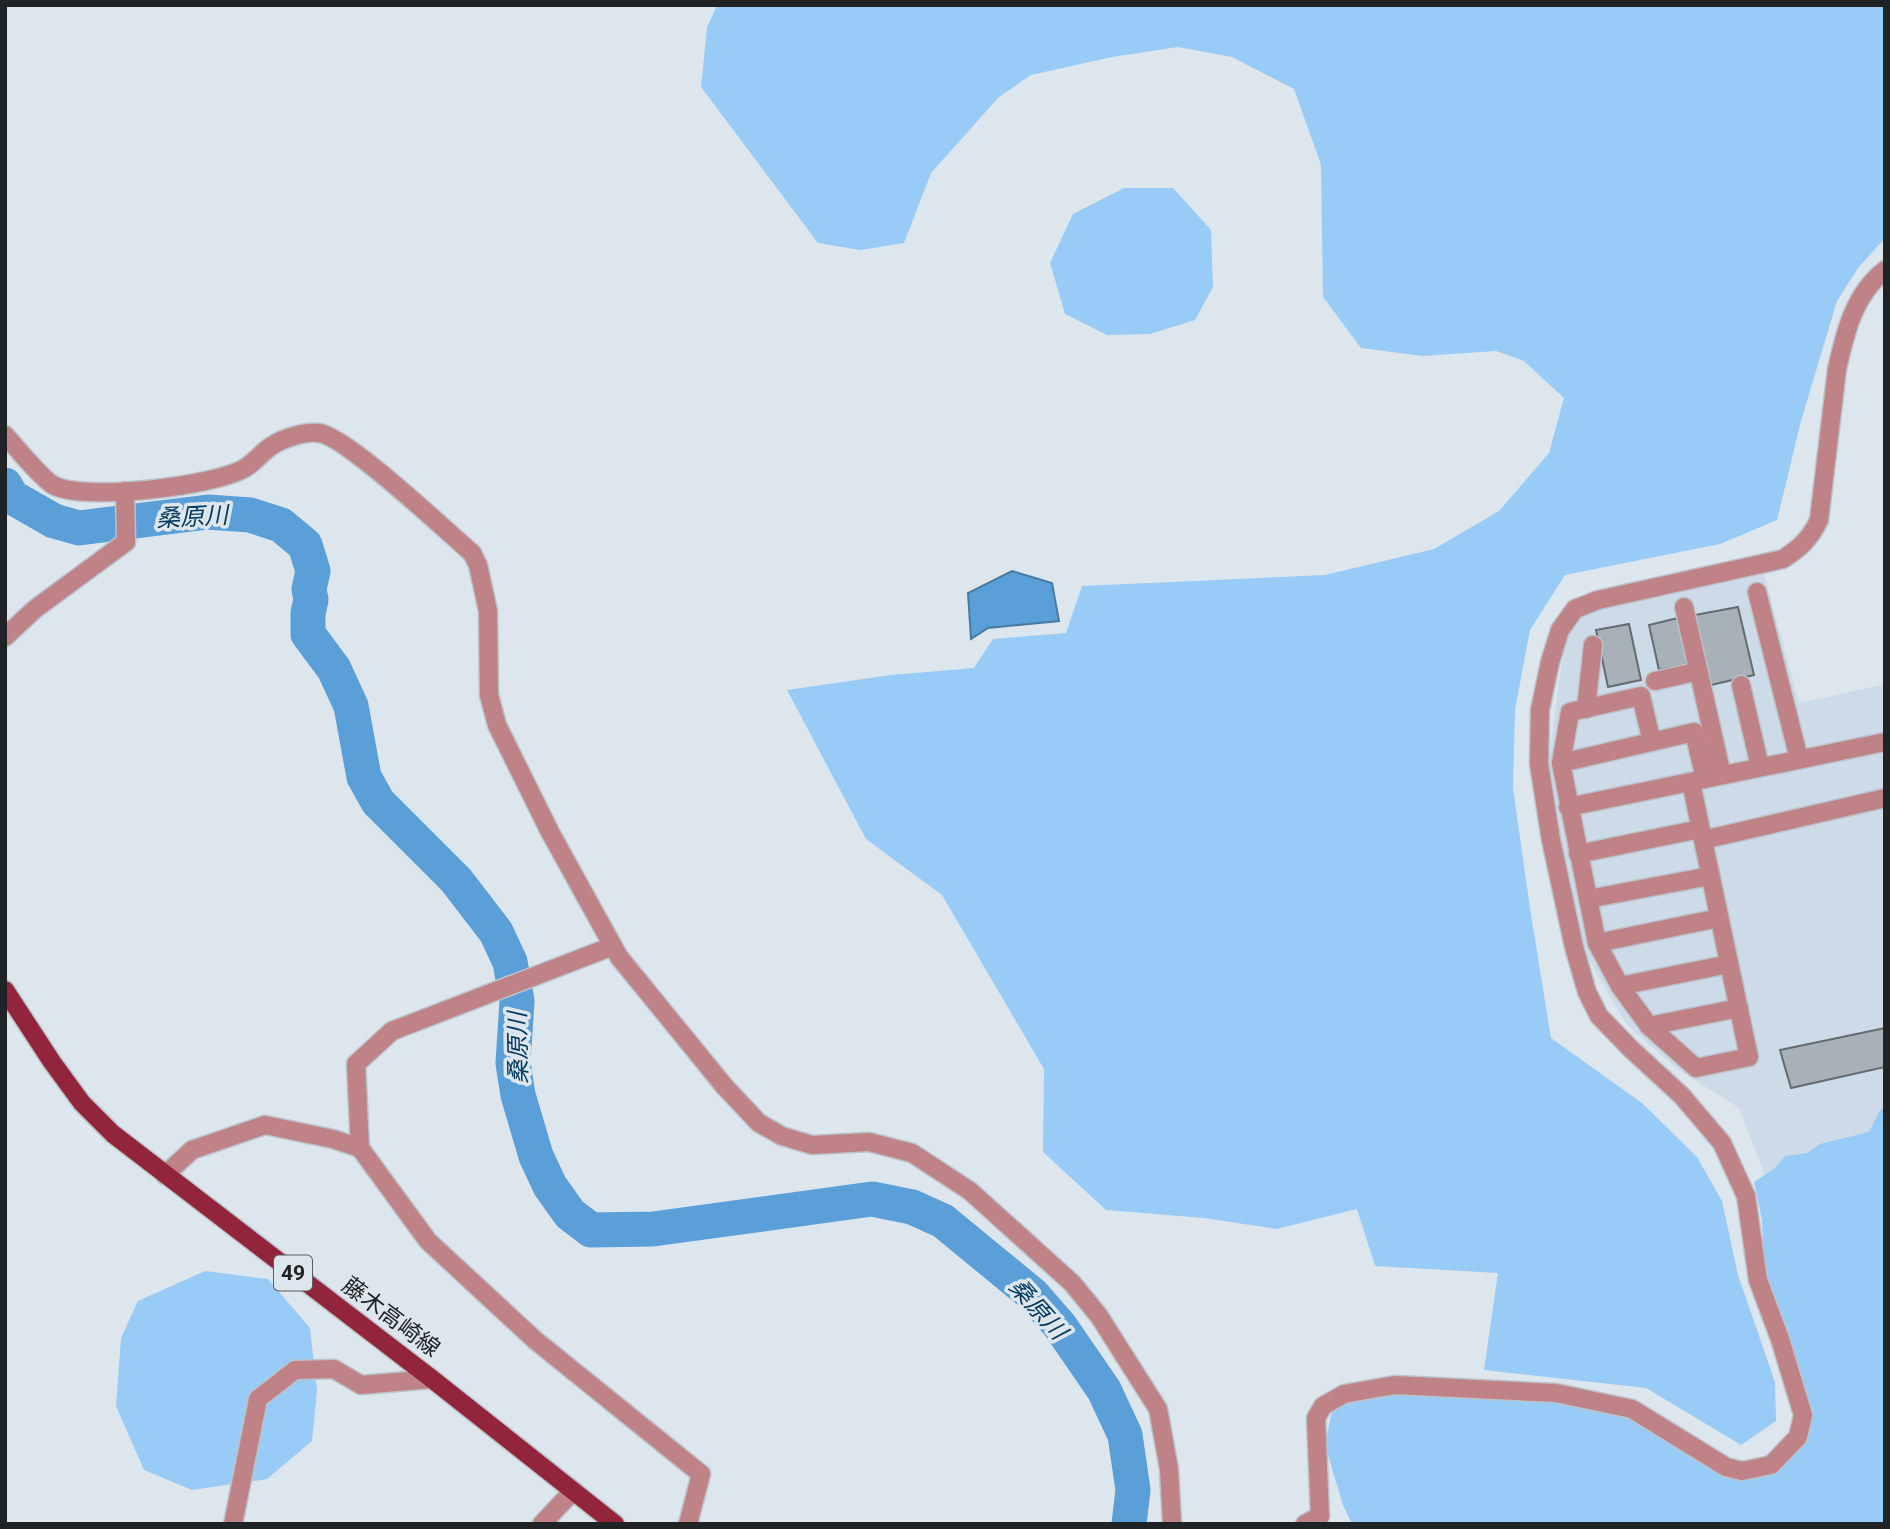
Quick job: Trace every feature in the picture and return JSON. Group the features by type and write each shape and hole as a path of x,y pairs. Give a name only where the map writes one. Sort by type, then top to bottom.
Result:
{"main road":[{"name":"藤木高崎線","path":"5,990 82,1103 113,1134 432,1379 615,1524"}],"street":[{"path":"1304,1524 1320,1516 1316,1418 1323,1406 1345,1394 1395,1385 1556,1393 1605,1402 1632,1409 1727,1467 1742,1471 1771,1465 1798,1437 1803,1415 1780,1339 1758,1280 1746,1196 1722,1143 1682,1096 1598,1016 1587,992 1574,947 1551,839 1539,764 1541,710 1550,662 1560,630 1576,609 1598,600 1783,559 1801,548 1812,534 1819,520 1841,348 1854,308 1872,279 1885,270"},
{"path":"5,435 52,484 74,491 125,491 148,490 225,477 246,468 274,444 316,432 330,436 356,453 472,553 478,565 488,611 489,695 497,725 550,832 619,957 725,1087 759,1123 782,1136 812,1145 869,1142 912,1153 970,1191 1072,1283 1099,1316 1158,1409 1169,1468 1172,1524"},
{"path":"5,637 35,608 126,542 125,491"},
{"path":"1757,592 1799,760"},
{"path":"1651,741 1641,696 1570,712 1561,763 1597,943 1620,986 1649,1026 1696,1068 1749,1057 1701,834 1706,779 1699,671 1684,607"},
{"path":"1586,709 1593,645"},
{"path":"1656,681 1699,671"},
{"path":"1741,685 1760,767"},
{"path":"1561,763 1694,732 1706,779"},
{"path":"1568,807 1885,742"},
{"path":"1578,854 1701,834 1885,797"},
{"path":"1588,899 1710,876"},
{"path":"1597,943 1719,918"},
{"path":"613,946 392,1031 356,1064 360,1148 428,1241 535,1340 702,1474 688,1524"},
{"path":"1620,986 1729,964"},
{"path":"1649,1026 1739,1008"},
{"path":"165,1175 192,1150 265,1125 333,1139 360,1148"},
{"path":"233,1524 258,1399 295,1370 334,1369 360,1385 432,1379"},
{"path":"542,1524 573,1491"}],"shaded area":[{"path":"717,5 1885,5 1885,238 1858,268 1837,301 1801,421 1777,520 1720,544 1565,575 1530,630 1515,710 1513,788 1551,1038 1642,1103 1697,1157 1722,1201 1738,1275 1775,1382 1776,1421 1741,1445 1646,1388 1484,1370 1498,1273 1375,1266 1357,1209 1277,1229 1204,1218 1106,1210 1043,1152 1044,1069 942,895 866,839 787,690 891,675 974,668 993,639 1066,633 1082,586 1325,575 1434,549 1499,511 1549,453 1564,398 1524,361 1496,351 1423,356 1361,348 1323,297 1321,165 1294,89 1232,57 1178,47 1112,57 1031,75 999,97 931,173 904,243 860,250 818,243 701,87 707,28"},
{"path":"1124,188 1173,188 1211,230 1213,287 1195,320 1150,334 1107,335 1065,314 1050,263 1073,214"},
{"path":"1012,571 1052,583 1059,621 988,628 971,639 968,593"},
{"path":"1764,574 1799,703 1885,684 1885,1130 1776,1203 1739,1108 1676,1068 1626,1024 1583,949 1546,778 1566,631 1590,611"},
{"path":"1885,1106 1885,1524 1352,1524 1343,1505 1325,1445 1332,1411 1353,1401 1399,1394 1557,1403 1625,1416 1727,1478 1743,1479 1780,1469 1807,1440 1809,1409 1764,1275 1762,1220 1754,1182 1775,1168 1785,1156 1807,1153 1820,1144 1869,1132"},
{"path":"205,1271 268,1279 310,1328 317,1390 312,1441 267,1479 192,1490 144,1470 116,1406 121,1338 138,1301"}],"building":[{"path":"1738,607 1754,675 1711,685 1695,615"},
{"path":"1678,618 1688,664 1659,670 1649,625"},
{"path":"1629,624 1641,680 1608,687 1596,630"},
{"path":"1885,1028 1885,1067 1791,1088 1780,1050"}],"waterway":[{"name":"桑原川","path":"5,485 12,497 54,521 79,528 208,512 250,515 281,525 305,545 313,571 309,589 311,600 308,634 334,669 351,706 364,777 378,802 456,880 496,932 510,962 517,1001 513,1063 518,1095 536,1156 550,1186 570,1214 591,1230 653,1229 872,1199 912,1207 943,1221 1033,1295 1060,1326 1104,1390 1125,1435 1133,1490 1129,1524"}]}
